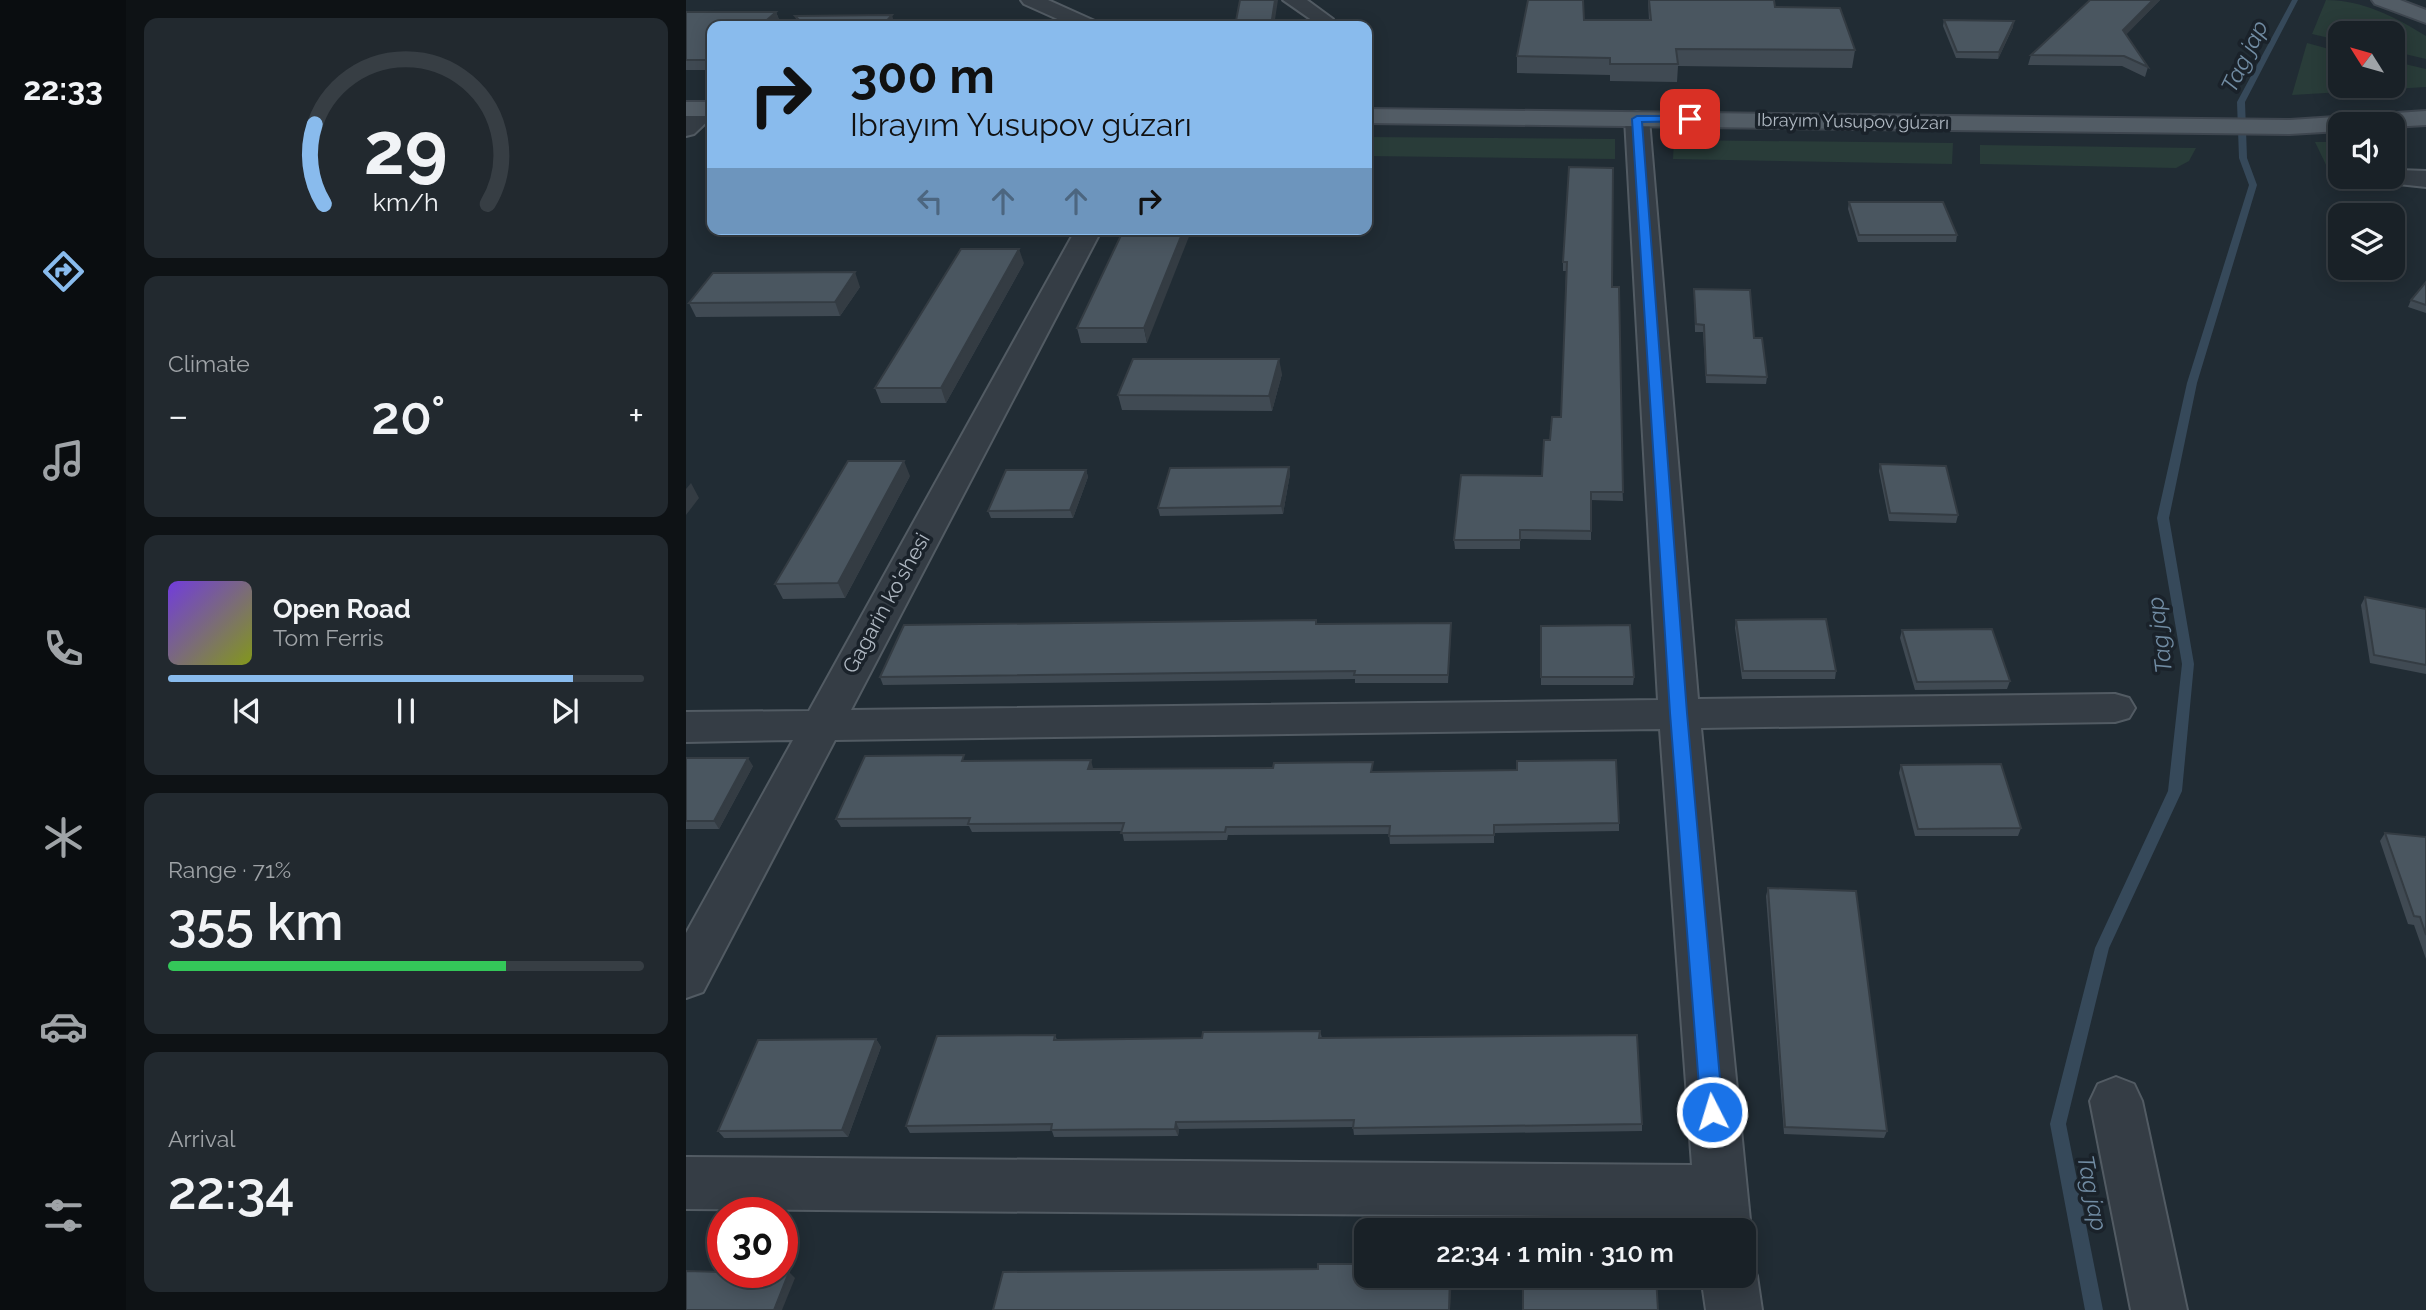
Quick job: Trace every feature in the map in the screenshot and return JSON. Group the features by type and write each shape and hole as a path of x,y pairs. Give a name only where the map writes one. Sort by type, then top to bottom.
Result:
{"main road":[{"path":"2382,0 2426,17"},
{"path":"2409,0 2426,6"},
{"name":"Ibrayım Yusupov gúzarı","path":"1372,116 2290,127 2426,118"}],"street":[{"path":"1031,0 1079,21"},
{"path":"1293,0 1323,19"},
{"path":"686,129 702,109"},
{"path":"686,1183 1721,1211 1679,713 1637,119"},
{"path":"2405,178 2426,179"},
{"name":"Gagarin ko'shesi","path":"686,978 819,726 1087,235"},
{"path":"686,727 2115,708"},
{"path":"2116,1101 2159,1310"},
{"path":"1731,1288 1734,1310"}],"green space":[{"path":"2326,0 2366,6 2399,21 2328,21 2328,38 2312,34"},
{"path":"2405,24 2426,36 2426,59 2405,54"},
{"path":"2307,43 2328,49 2328,93 2292,95"},
{"path":"2405,64 2426,69 2426,87 2405,88"},
{"path":"1372,137 1615,139 1615,159 1372,156"},
{"path":"1674,140 1953,143 1952,164 1673,159"},
{"path":"2315,142 2328,142 2328,169"},
{"path":"1980,145 2196,148 2189,161 2176,168 1980,164"}],"building":[{"path":"1240,0 1275,0 1272,21 1236,21"},
{"path":"1528,0 1583,0 1584,20 1651,20 1649,0 1774,0 1775,7 1840,8 1855,50 1676,49 1678,64 1610,64 1610,58 1517,56"},
{"path":"2090,0 2153,0 2123,30 2148,67 2124,56 2031,55"},
{"path":"686,12 776,12 766,21 707,21 707,60 686,60"},
{"path":"892,15 887,21 800,21 795,16"},
{"path":"1944,20 2014,21 1999,52 1957,52"},
{"path":"1569,167 1613,168 1612,287 1619,287 1623,492 1591,492 1591,531 1520,530 1520,540 1454,540 1461,475 1542,476 1544,440 1550,440 1552,417 1561,417 1567,262 1563,262"},
{"path":"1849,202 1943,202 1957,235 1859,235"},
{"path":"1121,235 1182,235 1144,328 1077,328"},
{"path":"961,249 1019,249 941,388 875,388"},
{"path":"855,272 835,302 689,303 713,273"},
{"path":"2426,282 2426,305 2411,300"},
{"path":"1694,289 1750,290 1754,338 1762,338 1767,377 1706,375 1704,325 1696,324"},
{"path":"1133,359 1279,359 1269,396 1118,395"},
{"path":"848,461 904,461 838,583 775,584"},
{"path":"1880,464 1946,466 1958,515 1890,513"},
{"path":"1289,467 1281,506 1158,508 1170,468"},
{"path":"1006,470 1086,470 1070,510 988,511"},
{"path":"2365,597 2426,609 2426,665 2374,655"},
{"path":"1826,619 1836,671 1743,671 1736,620"},
{"path":"1316,620 1316,624 1451,623 1448,675 1354,675 1355,671 880,677 904,625"},
{"path":"1630,625 1634,677 1541,677 1541,626"},
{"path":"1992,629 2010,681 1917,682 1902,630"},
{"path":"964,755 962,761 1091,760 1088,769 1273,768 1274,763 1373,762 1371,772 1517,770 1517,761 1616,760 1619,823 1494,825 1494,835 1389,836 1390,826 1226,827 1225,832 1121,833 1124,823 968,824 970,818 836,819 865,756"},
{"path":"686,758 748,758 714,821 686,821"},
{"path":"2001,764 2021,828 1918,829 1901,765"},
{"path":"2385,833 2426,837 2426,935 2420,917 2414,916"},
{"path":"1768,888 1856,891 1887,1131 1785,1127"},
{"path":"1320,1031 1319,1038 1637,1035 1642,1124 1353,1128 1354,1120 1176,1122 1175,1129 1051,1130 1052,1124 906,1126 937,1036 1055,1035 1054,1040 1202,1038 1203,1032"},
{"path":"876,1039 842,1130 718,1131 758,1040"},
{"path":"1318,1264 1354,1264 1354,1288 1450,1288 1449,1310 993,1310 1003,1272 1318,1269"},
{"path":"686,1271 707,1272 707,1288 783,1288 774,1310 686,1310"},
{"path":"1523,1288 1657,1288 1658,1310 1523,1310"}],"waterway":[{"name":"Tag jap","path":"2094,1310 2058,1124 2102,948 2175,791 2188,664 2163,518 2192,383 2253,185 2243,158 2241,102 2295,0"}],"route":[{"path":"1690,119 1637,119 1679,713 1712,1112"}]}
